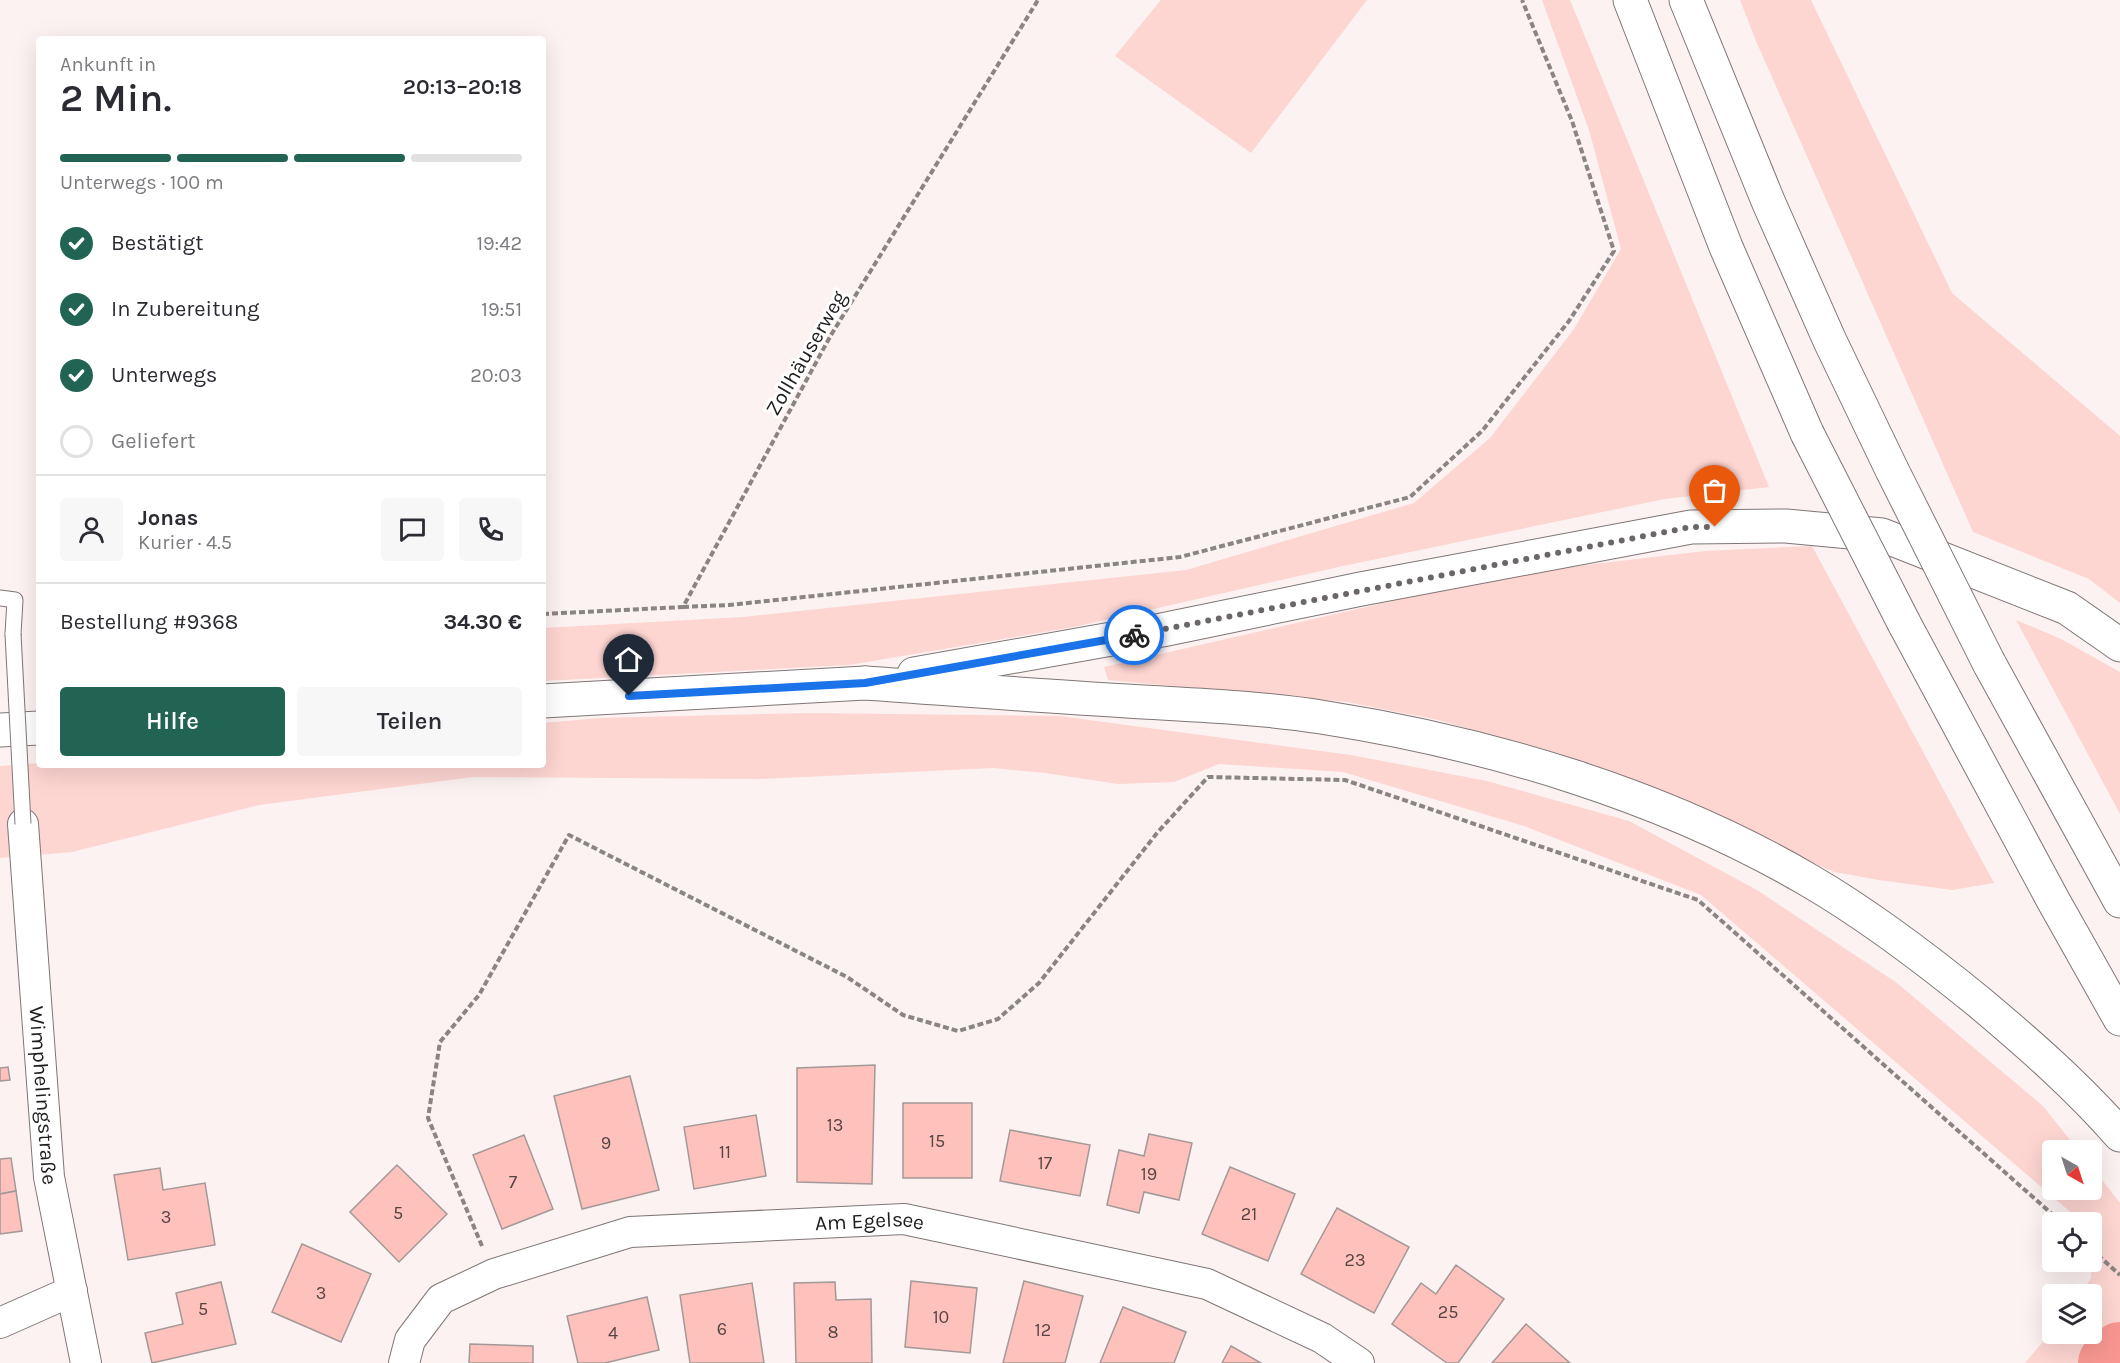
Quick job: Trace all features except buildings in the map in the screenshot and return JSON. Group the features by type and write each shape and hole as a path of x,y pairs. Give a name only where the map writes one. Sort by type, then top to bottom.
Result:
{"main road":[{"path":"1630,0 1726,247 1807,433 1904,623 2120,1019"},
{"path":"1686,0 1773,212 1830,341 1892,470 1989,663 2120,901"},
{"path":"546,701 865,683 1162,630 1372,587 1691,527 1786,526 1882,535 2067,609 2120,645"},
{"path":"865,683 1317,716 1424,735 1626,793 1731,839 1810,881 1917,952 2025,1040 2090,1101 2120,1135"},
{"path":"0,730 36,728"}],"street":[{"name":"Wimphelingstraße","path":"23,824 49,1177 86,1363"},
{"name":"Am Egelsee","path":"404,1363 410,1340 441,1299 494,1274 630,1232 904,1219 1207,1284 1322,1338 1359,1363"},
{"path":"0,1323 72,1291"}],"lane":[{"path":"0,598 15,600 13,634 23,824"}],"path":[{"name":"Zollhäuserweg","path":"683,607 831,335 1038,0"},
{"path":"546,614 729,605 1180,557 1410,497 1482,431 1569,321 1614,251 1572,121 1522,0"},
{"path":"494,1274 428,1118 440,1042 479,995 569,836 847,976 903,1015 958,1030 998,1019 1039,983 1157,833 1208,777 1345,780 1698,900 2050,1212"},
{"path":"2102,1259 2120,1275"}],"shaded area":[{"path":"1161,0 1367,0 1251,153 1115,56"},
{"path":"1542,0 1570,0 1769,487 1665,499 1343,566 1074,627 849,665 546,681 546,628 744,617 1186,570 1414,503 1490,438 1574,329 1621,249 1589,130"},
{"path":"1740,0 1811,0 1952,293 2120,436 2120,603 2089,579 1973,532"},
{"path":"1812,546 1994,883 1952,890 1834,872 1791,853 1711,811 1560,754 1438,720 1347,702 1108,680 1104,667 1471,583 1535,571 1705,551"},
{"path":"2016,620 2061,639 2120,672 2120,814"},
{"path":"809,713 1059,716 1351,755 1487,781 1629,821 1757,890 1897,983 2043,1106 2070,1140 2042,1140 2042,1188 1701,895 1524,826 1343,772 1219,764 1174,782 1118,784 993,768 762,779 473,777 259,805 72,852 0,858 0,766 36,763 36,768 546,768 546,723 599,718"},
{"path":"2102,1180 2120,1203 2120,1363 2025,1363 2042,1343 2102,1344 2102,1284 2087,1284 2091,1278 2091,1272 2102,1272 2102,1212 2070,1212 2056,1200 2102,1200"}],"waterway":[{"path":"2109,1363 2120,1353"}],"way so far":[{"path":"1134,635 1691,527 1715,527"}],"route":[{"path":"629,696 865,683 1134,635"}]}
